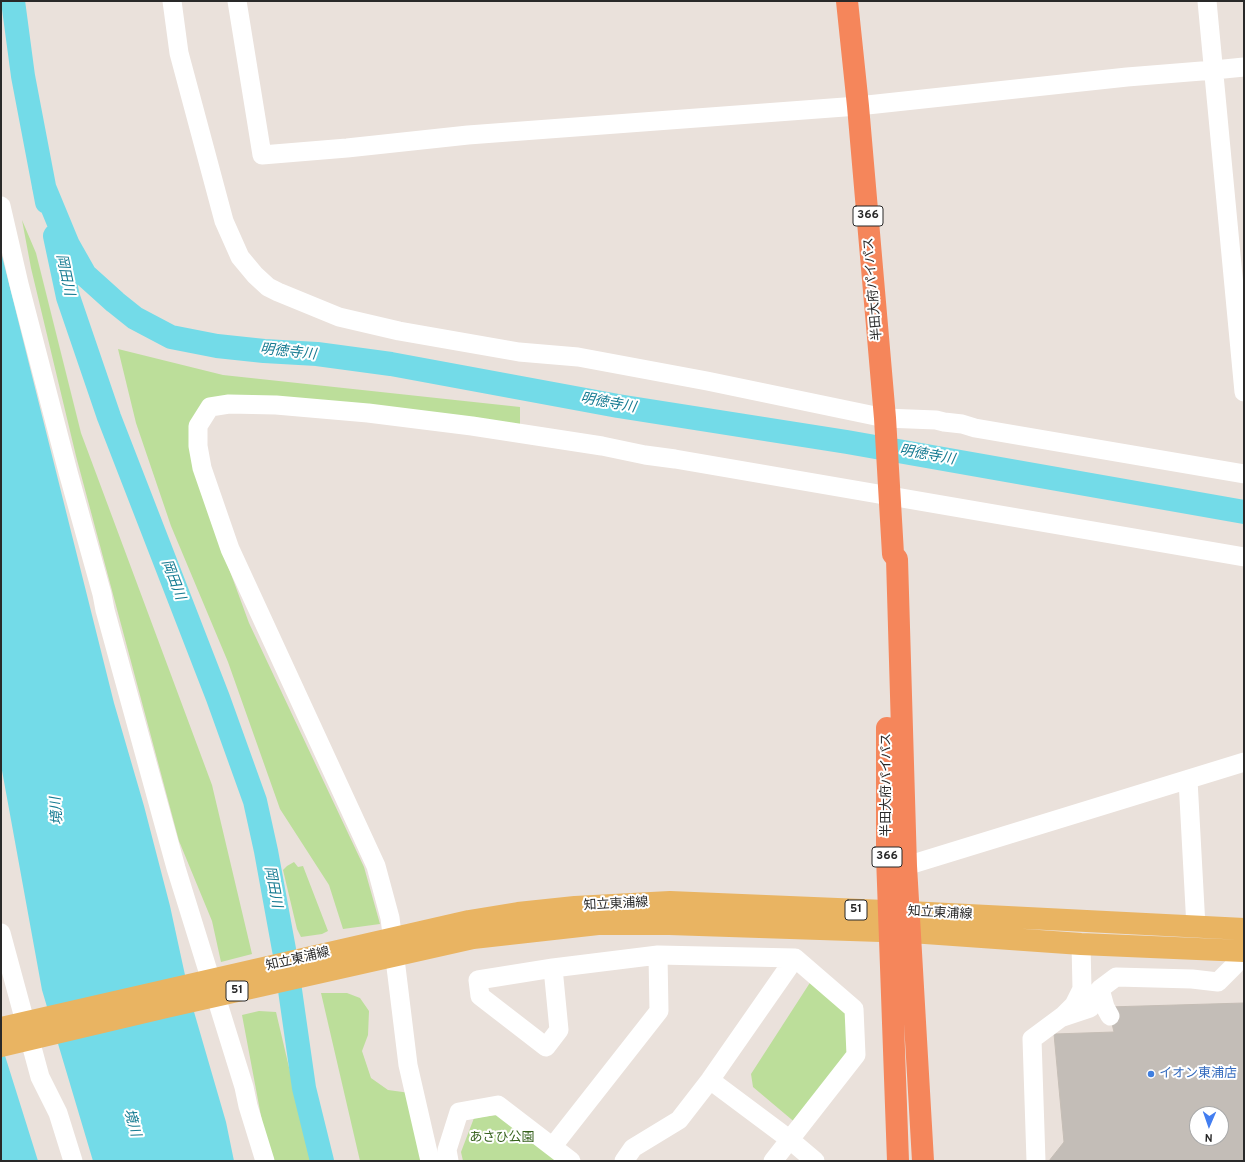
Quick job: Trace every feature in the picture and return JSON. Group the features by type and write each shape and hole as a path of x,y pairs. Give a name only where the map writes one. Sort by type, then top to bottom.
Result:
{"highway":[{"name":"半田大府パイパス","path":"847,1 858,106 885,425 893,554 897,559 906,866 899,922 898,1161"},
{"name":"半田大府パイパス","path":"893,554 887,562 887,856 899,922 923,1161"}],"main road":[{"name":"知立東浦線","path":"899,922 1081,944 1240,951"},
{"name":"知立東浦線","path":"1,1028 471,930 598,924 899,922 1196,926 1244,929"},
{"name":"知立東浦線","path":"1,1046 166,1007 471,930"}],"street":[{"path":"172,1 179,53 224,221 240,257 254,275 268,287 278,292 339,317 399,331 519,352 593,360 707,381 885,425 936,420 1244,474"},
{"path":"237,1 262,155 347,148 468,135 858,106 1127,76 1214,70 1244,66"},
{"path":"1207,1 1244,392"},
{"path":"1,206 19,284 66,465 173,860 244,1087 248,1106 265,1161"},
{"path":"430,1161 408,1065 390,918 376,866 230,549 202,468 198,446 198,426 210,407 229,404 276,405 368,413 472,426 602,446 645,455 889,486 1244,557"},
{"path":"906,866 1244,762"},
{"path":"1188,780 1196,926"},
{"path":"1,934 40,1077 58,1113 73,1161"},
{"path":"1036,1161 1032,1039 1060,1018 1074,1005 1082,990 1081,944"},
{"path":"1060,1018 1090,1008 1100,989 1116,976 1192,979 1218,982 1235,965 1240,951"},
{"path":"553,1146 659,1011 658,955"},
{"path":"553,968 559,1030 546,1047 480,996 478,980 553,968 658,955 795,958 854,1009 856,1055 773,1161"},
{"path":"624,1161 633,1148 679,1120 710,1080 795,958"},
{"path":"1100,989 1105,1007 1110,1016"},
{"path":"710,1080 789,1139 815,1161"},
{"path":"450,1161 446,1150 459,1112 498,1105 571,1161"}],"green space":[{"path":"22,220 36,253 81,433 212,785 252,954 221,962 212,921 179,841 76,456 31,268"},
{"path":"118,349 223,375 520,407 520,427 229,404 199,426 210,517 249,623 364,867 380,924 343,929 329,885 280,809 228,662 171,526 136,423"},
{"path":"294,862 298,867 303,866 328,931 322,934 301,937 297,929 283,870"},
{"path":"813,978 854,1009 856,1055 804,1130 753,1087 751,1074"},
{"path":"321,993 347,993 360,998 369,1011 368,1035 362,1051 371,1078 388,1090 410,1093 431,1161 360,1161"},
{"path":"259,1011 276,1012 311,1161 273,1161 264,1132 242,1015"},
{"name":"あさひ公園","path":"511,1113 567,1161 463,1161 461,1152 474,1118"}],"water":[{"name":"境川","path":"1,252 114,703 144,806 170,906 190,998 226,1122 234,1161 93,1161 42,990 1,765"},
{"path":"1,1043 33,1145 38,1161 1,1161"}],"building":[{"name":"イオン東浦店","path":"1244,1003 1244,1161 1049,1161 1064,1142 1054,1034 1114,1032 1108,1007"}],"waterway":[{"name":"岡田川","path":"13,1 23,76 47,202"},
{"name":"明徳寺川","path":"44,187 68,245 85,275 135,318 171,337 217,346 264,351 317,354 391,364 618,406 847,442 1244,512"},
{"name":"岡田川","path":"55,236 68,297 109,417 218,698 255,801 266,851 285,955 304,1088 322,1161"}],"place":[{"name":"イオン東浦店","path":"1151,1074"}]}
